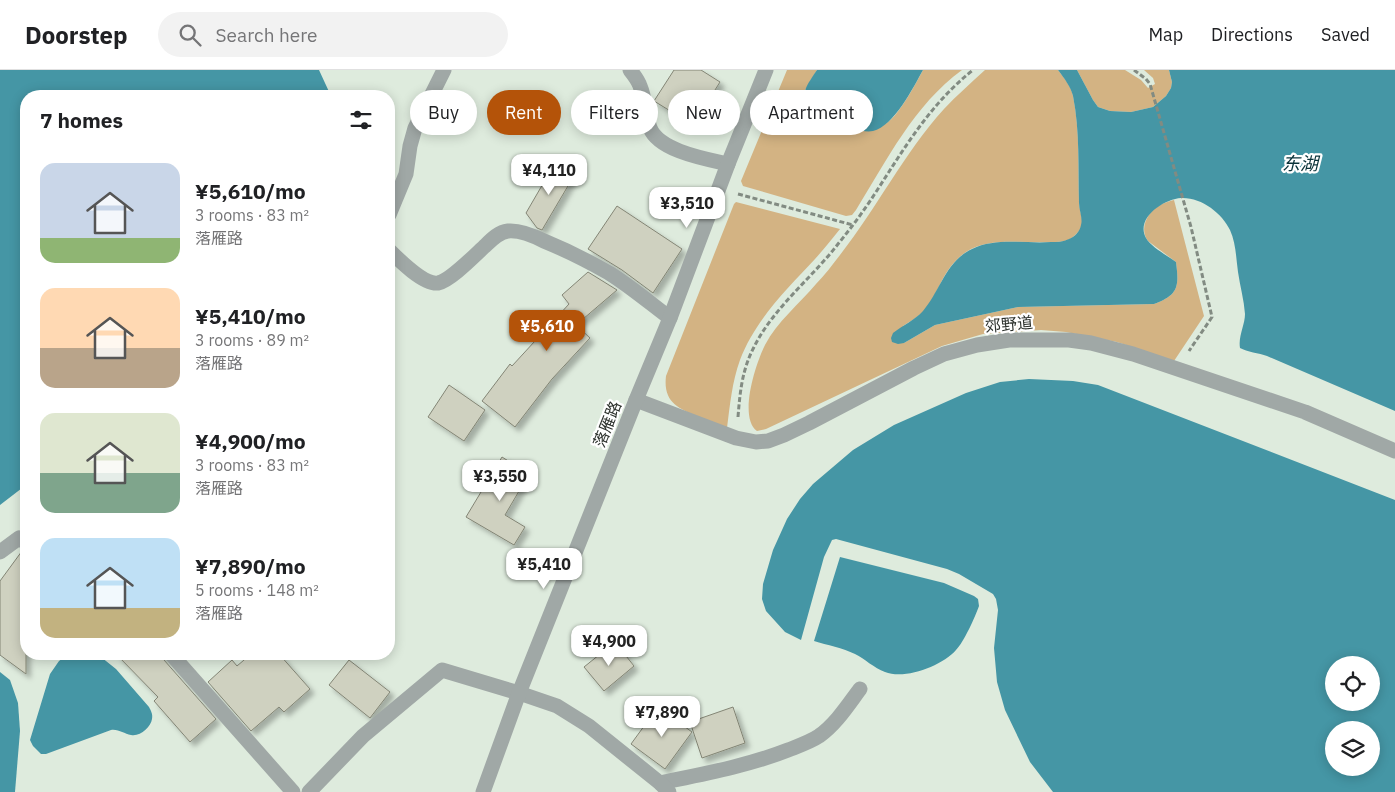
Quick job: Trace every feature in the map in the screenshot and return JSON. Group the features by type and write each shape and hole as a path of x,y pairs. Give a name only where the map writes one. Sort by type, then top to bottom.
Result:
{"street":[{"path":"395,201 406,174 415,128 444,70"},
{"path":"630,70 640,85 650,128 655,136 677,150 695,157 728,164"},
{"name":"落雁路","path":"483,792 519,693 670,318 718,189 766,70"},
{"path":"395,255 424,279 437,283 457,271 497,235 507,231 517,232 560,247 610,273 670,318"},
{"name":"郊野道","path":"636,400 736,438 756,442 768,441 784,436 944,354 977,345 1009,340 1069,340 1091,343 1133,354 1305,412 1395,451"},
{"path":"0,552 20,538"},
{"path":"176,660 293,792"},
{"path":"309,792 363,736 442,670 557,706 589,726 665,788 779,754 802,745 819,736 828,728 860,689"}],"path":[{"path":"736,438 743,374 763,331 779,310 831,254 873,197 932,109 973,70"},
{"path":"1134,70 1150,84 1191,227 1212,317 1177,369"},
{"path":"718,189 853,225"}],"shaded area":[{"path":"787,70 817,70 805,90 779,90"},
{"path":"923,70 962,70 945,84 916,116 852,215 846,216 743,186 741,181 760,135 873,135 873,127 883,125 894,116 906,100"},
{"path":"985,70 1058,70 1067,82 1073,96 1077,122 1079,202 1082,225 1074,236 1063,241 996,242 975,247 966,252 951,266 928,306 922,313 903,326 904,343 935,325 1018,307 1154,304 1162,301 1176,289 1176,262 1148,241 1144,230 1146,220 1153,210 1162,204 1174,200 1204,316 1174,361 1117,342 1066,332 1041,330 983,334 942,346 766,429 757,431 752,424 749,414 750,390 757,364 770,337 840,255 903,162 930,126 949,104"},
{"path":"1077,70 1125,70 1141,80 1148,88 1155,84 1153,78 1144,70 1169,70 1172,82 1166,96 1153,107 1131,112 1110,111 1098,107"},
{"path":"736,202 840,229 763,318 746,345 737,368 727,428 690,413 673,402 667,392 666,376"}],"water":[{"path":"0,70 319,70 328,90 20,90 20,490 0,505"},
{"path":"817,70 923,70 895,114 881,128 873,131 873,90 806,90"},
{"name":"东湖","path":"1058,70 1077,70 1098,107 1110,111 1131,112 1153,107 1166,96 1172,82 1169,70 1395,70 1395,411 1267,356 1240,348 1245,314 1232,235 1216,212 1203,203 1189,198 1174,199 1167,202 1153,211 1144,223 1144,231 1148,241 1176,262 1176,289 1162,301 1154,304 1018,307 935,325 904,343 892,342 893,333 923,311 950,269 963,254 981,245 991,243 1062,241 1071,238 1078,232 1082,220 1079,203 1078,136 1075,109 1071,89"},
{"path":"1029,379 1073,381 1098,385 1395,500 1395,792 1053,792 1030,762 1005,710 997,682 994,648 998,610 993,594 947,569 836,539 832,540 824,557 801,640 785,632 766,611 762,599 763,584 773,550 787,519 800,499 813,484 853,450 894,425 966,393 1000,382"},
{"path":"840,557 944,583 978,599 979,606 969,629 956,650 942,661 923,670 913,673 893,674 873,666 850,652 814,641"},
{"path":"105,660 116,669 149,707 152,717 147,728 141,733 134,735 111,730 46,754 41,754 30,740 50,674 59,661"},
{"path":"0,672 10,680 18,703 20,731 15,792 0,792"}],"building":[{"path":"674,70 701,70 720,82 715,90 668,90 668,110 658,103 658,95"},
{"path":"555,163 575,174 542,230 537,228 526,213"},
{"path":"617,206 682,249 653,293 622,270 588,249"},
{"path":"588,272 617,290 576,325 590,338 552,379 515,427 482,401 510,364 512,366 569,304 562,295"},
{"path":"449,385 485,410 464,441 428,417"},
{"path":"502,457 529,474 505,515 525,527 514,545 466,517"},
{"path":"20,554 20,660 26,660 26,674 0,655 0,581"},
{"path":"615,642 634,666 604,691 584,667"},
{"path":"122,660 164,660 216,719 190,742 154,701 158,697"},
{"path":"232,660 237,666 244,660 284,660 310,689 284,712 279,707 251,731 208,682"},
{"path":"349,660 390,692 370,718 329,685"},
{"path":"658,707 692,732 665,769 631,744"},
{"path":"733,707 745,743 702,758 690,722"}]}
